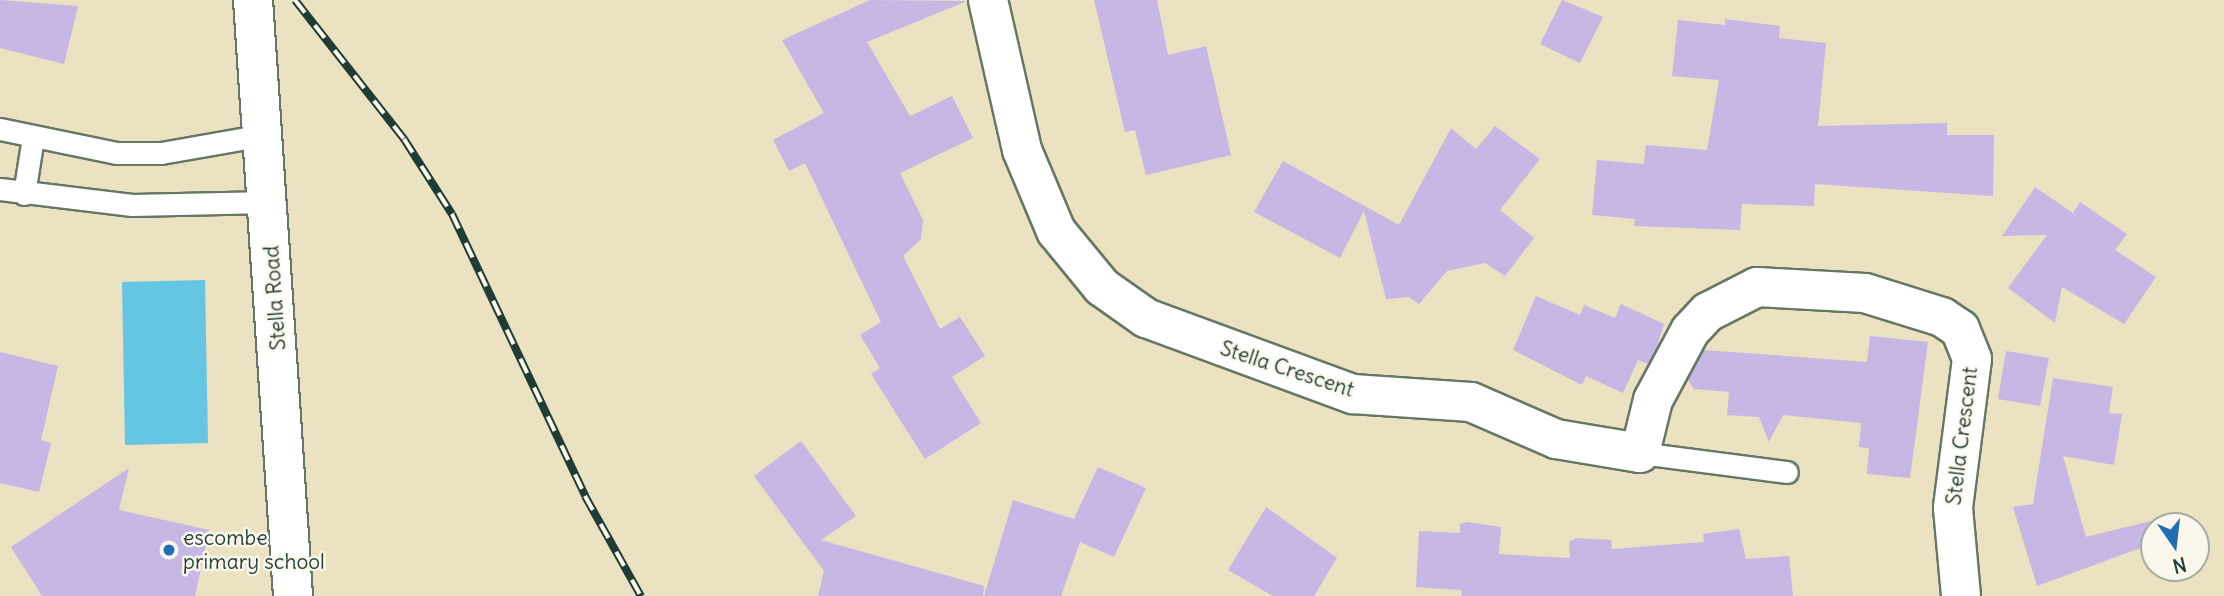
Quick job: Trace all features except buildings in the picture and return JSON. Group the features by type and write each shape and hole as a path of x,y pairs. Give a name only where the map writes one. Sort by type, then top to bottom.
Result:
{"street":[{"name":"Stella Crescent","path":"988,0 1022,150 1056,231 1102,287 1146,318 1353,394 1471,402 1556,439 1640,453 1653,400 1690,331 1708,312 1757,287 1865,293 1942,317 1960,329 1972,359 1953,508 1961,596"},
{"name":"Stella Road","path":"255,16 293,596"}],"lane":[{"path":"0,129 117,153 161,153 264,135"},
{"path":"24,194 33,137"},
{"path":"0,189 131,205 269,202"},
{"path":"1640,453 1787,472"}],"water":[{"path":"205,280 208,443 125,445 122,282"}],"railway":[{"path":"295,0 404,139 452,214 585,496 641,596"}],"place":[{"name":"escombe primary school","path":"169,550"}]}
